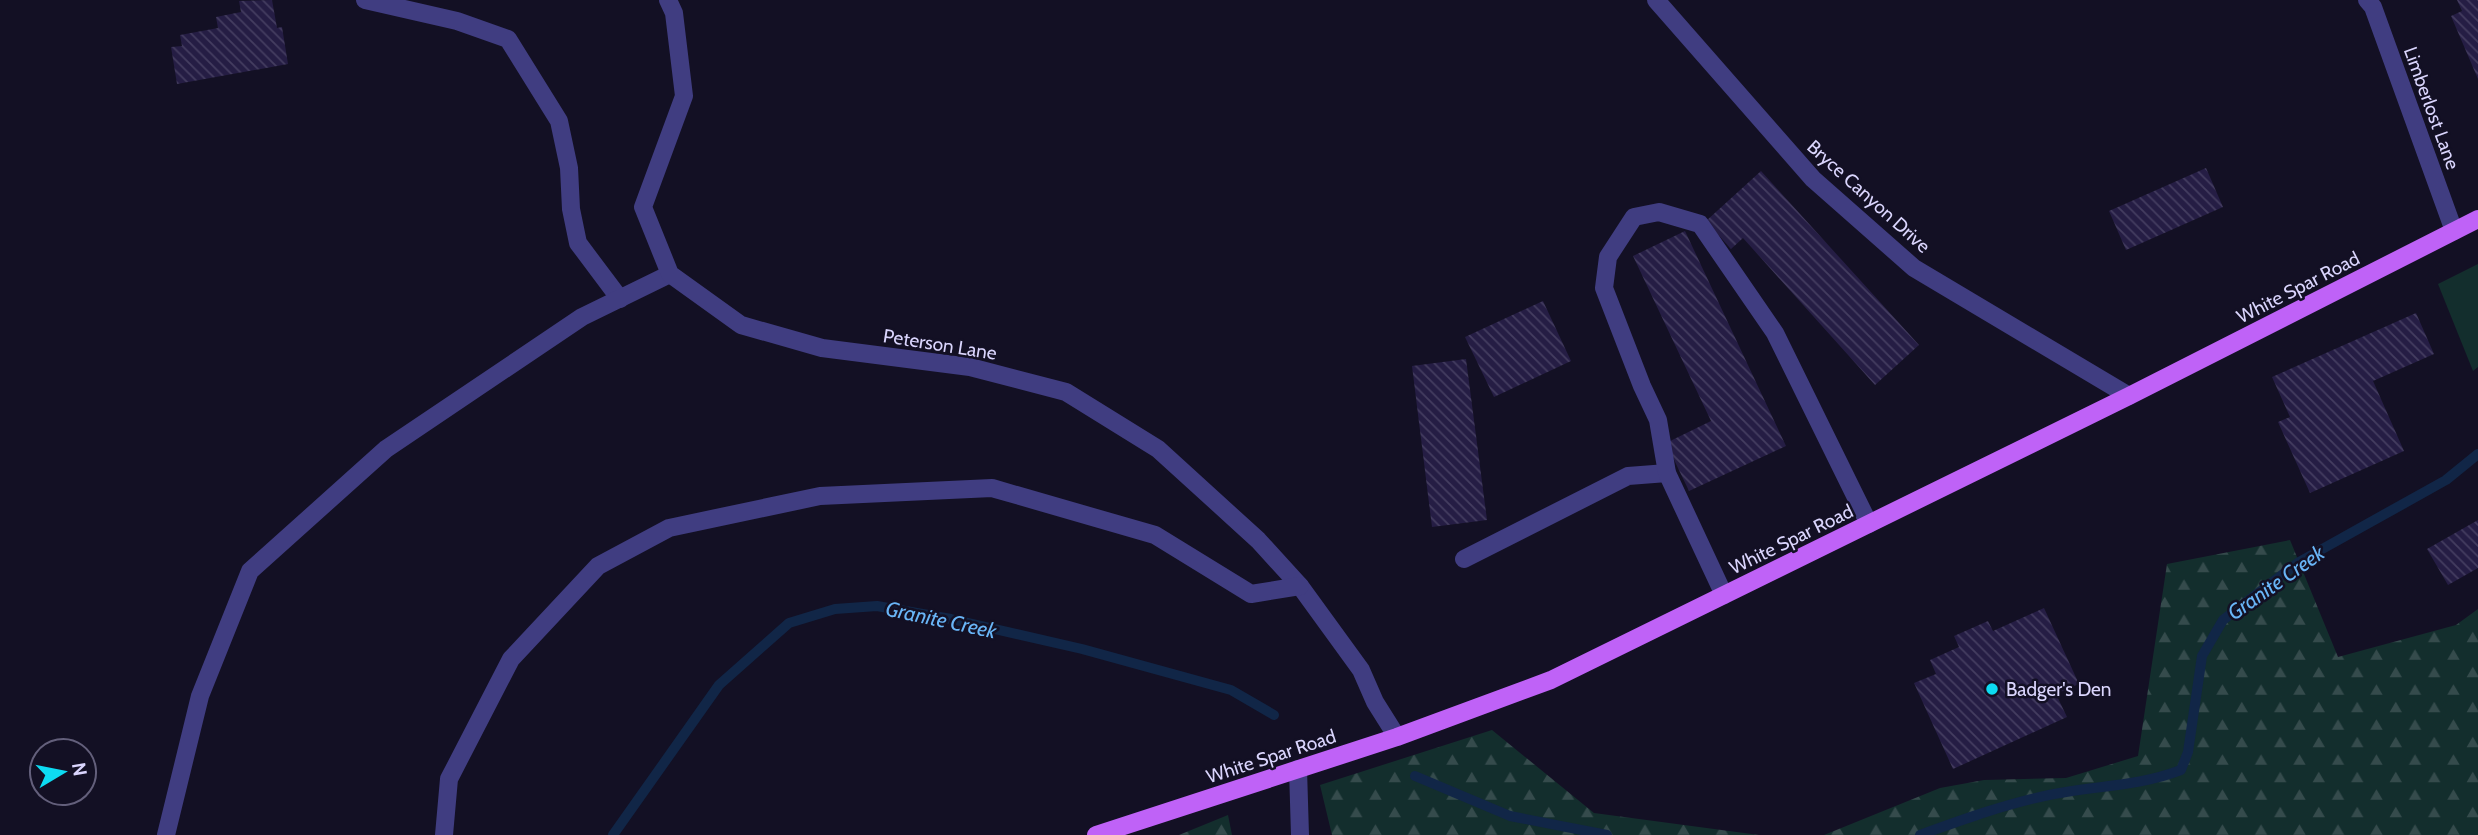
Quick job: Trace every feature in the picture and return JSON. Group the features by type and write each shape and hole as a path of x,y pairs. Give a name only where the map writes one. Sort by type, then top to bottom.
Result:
{"main road":[{"name":"White Spar Road","path":"1096,835 1397,737 1550,680 2129,396 2478,219"}],"street":[{"path":"365,0 457,21 508,39 559,121 569,168 571,209 579,243 620,299"},
{"path":"166,835 200,696 250,571 386,449 582,317 670,274 643,208 684,96 674,13 668,0"},
{"name":"Bryce Canyon Drive","path":"1656,0 1813,179 1914,268 2129,396"},
{"name":"Limberlost Lane","path":"2367,0 2373,8 2410,106 2454,231"},
{"path":"1724,594 1667,473 1658,420 1604,288 1608,257 1634,217 1659,212 1700,224 1775,333 1869,524"},
{"name":"Peterson Lane","path":"670,274 741,325 822,348 970,367 1066,392 1158,449 1258,540 1300,586 1361,670 1375,702 1397,737"},
{"path":"1464,559 1628,476 1667,473"},
{"path":"444,835 449,779 511,659 598,566 669,528 820,496 992,488 1155,535 1251,594 1300,586"},
{"path":"1298,769 1300,835"}],"green space":[{"path":"2478,264 2478,367 2473,371 2438,284"},
{"path":"2290,540 2338,657 2456,625 2478,609 2478,835 1824,835 1940,788 1984,780 2066,778 2138,756 2167,564"},
{"path":"1492,730 1594,813 1759,835 1332,835 1320,785"},
{"path":"1228,815 1232,835 1179,835"}],"building":[{"path":"272,0 277,28 282,27 288,64 177,84 171,47 182,46 180,35 218,28 216,17 241,12 239,1"},
{"path":"2457,0 2478,0 2478,79 2451,16 2462,11"},
{"path":"2206,168 2223,207 2126,250 2109,211"},
{"path":"1761,171 1919,345 1875,385 1743,238 1731,249 1706,221"},
{"path":"1685,231 1786,446 1689,491 1666,443 1711,421 1633,256"},
{"path":"1543,301 1571,361 1494,397 1465,337"},
{"path":"2416,313 2434,354 2373,381 2404,451 2310,493 2278,422 2290,417 2272,377"},
{"path":"1466,359 1487,520 1432,527 1412,366"},
{"path":"2478,520 2478,568 2448,585 2427,549"},
{"name":"Badger's Den","path":"2044,608 2079,684 2056,694 2067,717 1953,769 1914,683 1936,674 1930,660 1959,647 1954,636 1988,621 1993,631"}],"waterway":[{"name":"Granite Creek","path":"1920,835 2037,798 2133,783 2181,770 2188,752 2202,656 2223,620 2299,562 2446,480 2478,454"},
{"name":"Granite Creek","path":"613,835 719,685 789,623 835,609 877,606 951,619 1082,649 1231,690 1274,715"},
{"name":"Granite Creek","path":"1415,776 1510,816 1607,835"}],"place":[{"name":"Badger's Den","path":"1992,689"}]}
